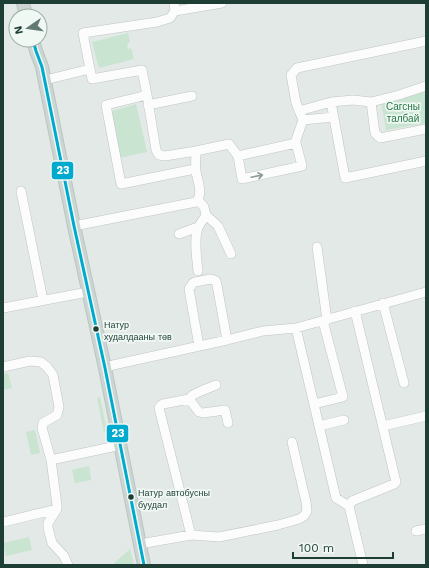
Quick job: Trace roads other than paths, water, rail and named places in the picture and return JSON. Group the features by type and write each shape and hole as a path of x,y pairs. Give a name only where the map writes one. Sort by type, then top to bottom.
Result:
{"main road":[{"path":"35,48 45,80 74,226 121,445 144,565"},
{"path":"42,48 42,67"}],"street":[{"path":"222,3 174,7 170,18 157,22 83,33 92,80 142,70 156,150 159,155 165,156 229,144 238,156 242,179 302,166 296,140 303,120 296,103 291,75 297,68 426,40"},
{"path":"45,80 90,69"},
{"path":"299,111 331,102 352,100 371,102 426,86"},
{"path":"147,95 106,105 120,184 195,169"},
{"path":"148,105 192,96"},
{"path":"331,102 345,178 426,161"},
{"path":"371,102 375,133 380,138 426,129"},
{"path":"303,120 334,117"},
{"path":"238,156 296,144"},
{"path":"74,226 196,202 200,196 195,169 196,151"},
{"path":"21,190 43,300"},
{"path":"198,200 204,208 206,215 218,226 231,254"},
{"path":"198,271 196,240 198,227 206,215"},
{"path":"179,234 198,227"},
{"path":"314,404 343,397 325,320 317,247"},
{"path":"199,346 190,289 192,283 195,282 212,279 216,281 227,340"},
{"path":"3,308 88,292"},
{"path":"105,368 112,365 263,331 296,328 426,292"},
{"path":"383,303 404,383"},
{"path":"349,506 352,501 396,482 355,311"},
{"path":"296,328 336,498 349,506 363,565"},
{"path":"3,367 30,361 40,362 46,366 52,375 59,407 57,415 43,423 42,428 51,460 57,505 57,509 48,524 48,528 52,543 64,556 68,565"},
{"path":"191,535 159,408 163,404 188,399 201,391 216,385"},
{"path":"188,399 199,412 203,413 225,410 228,423"},
{"path":"383,426 426,416"},
{"path":"319,426 344,420"},
{"path":"140,544 191,535 219,536 278,525 304,516 307,511 306,502 292,442"},
{"path":"51,460 121,445"},
{"path":"3,522 57,509"},
{"path":"416,531 426,529"}],"place":[{"name":"Натур худалдааны төв","path":"96,329"},
{"name":"Натур автобусны буудал","path":"131,497"}],"park label":[{"name":"Сагсны талбай","path":"403,112"}]}
